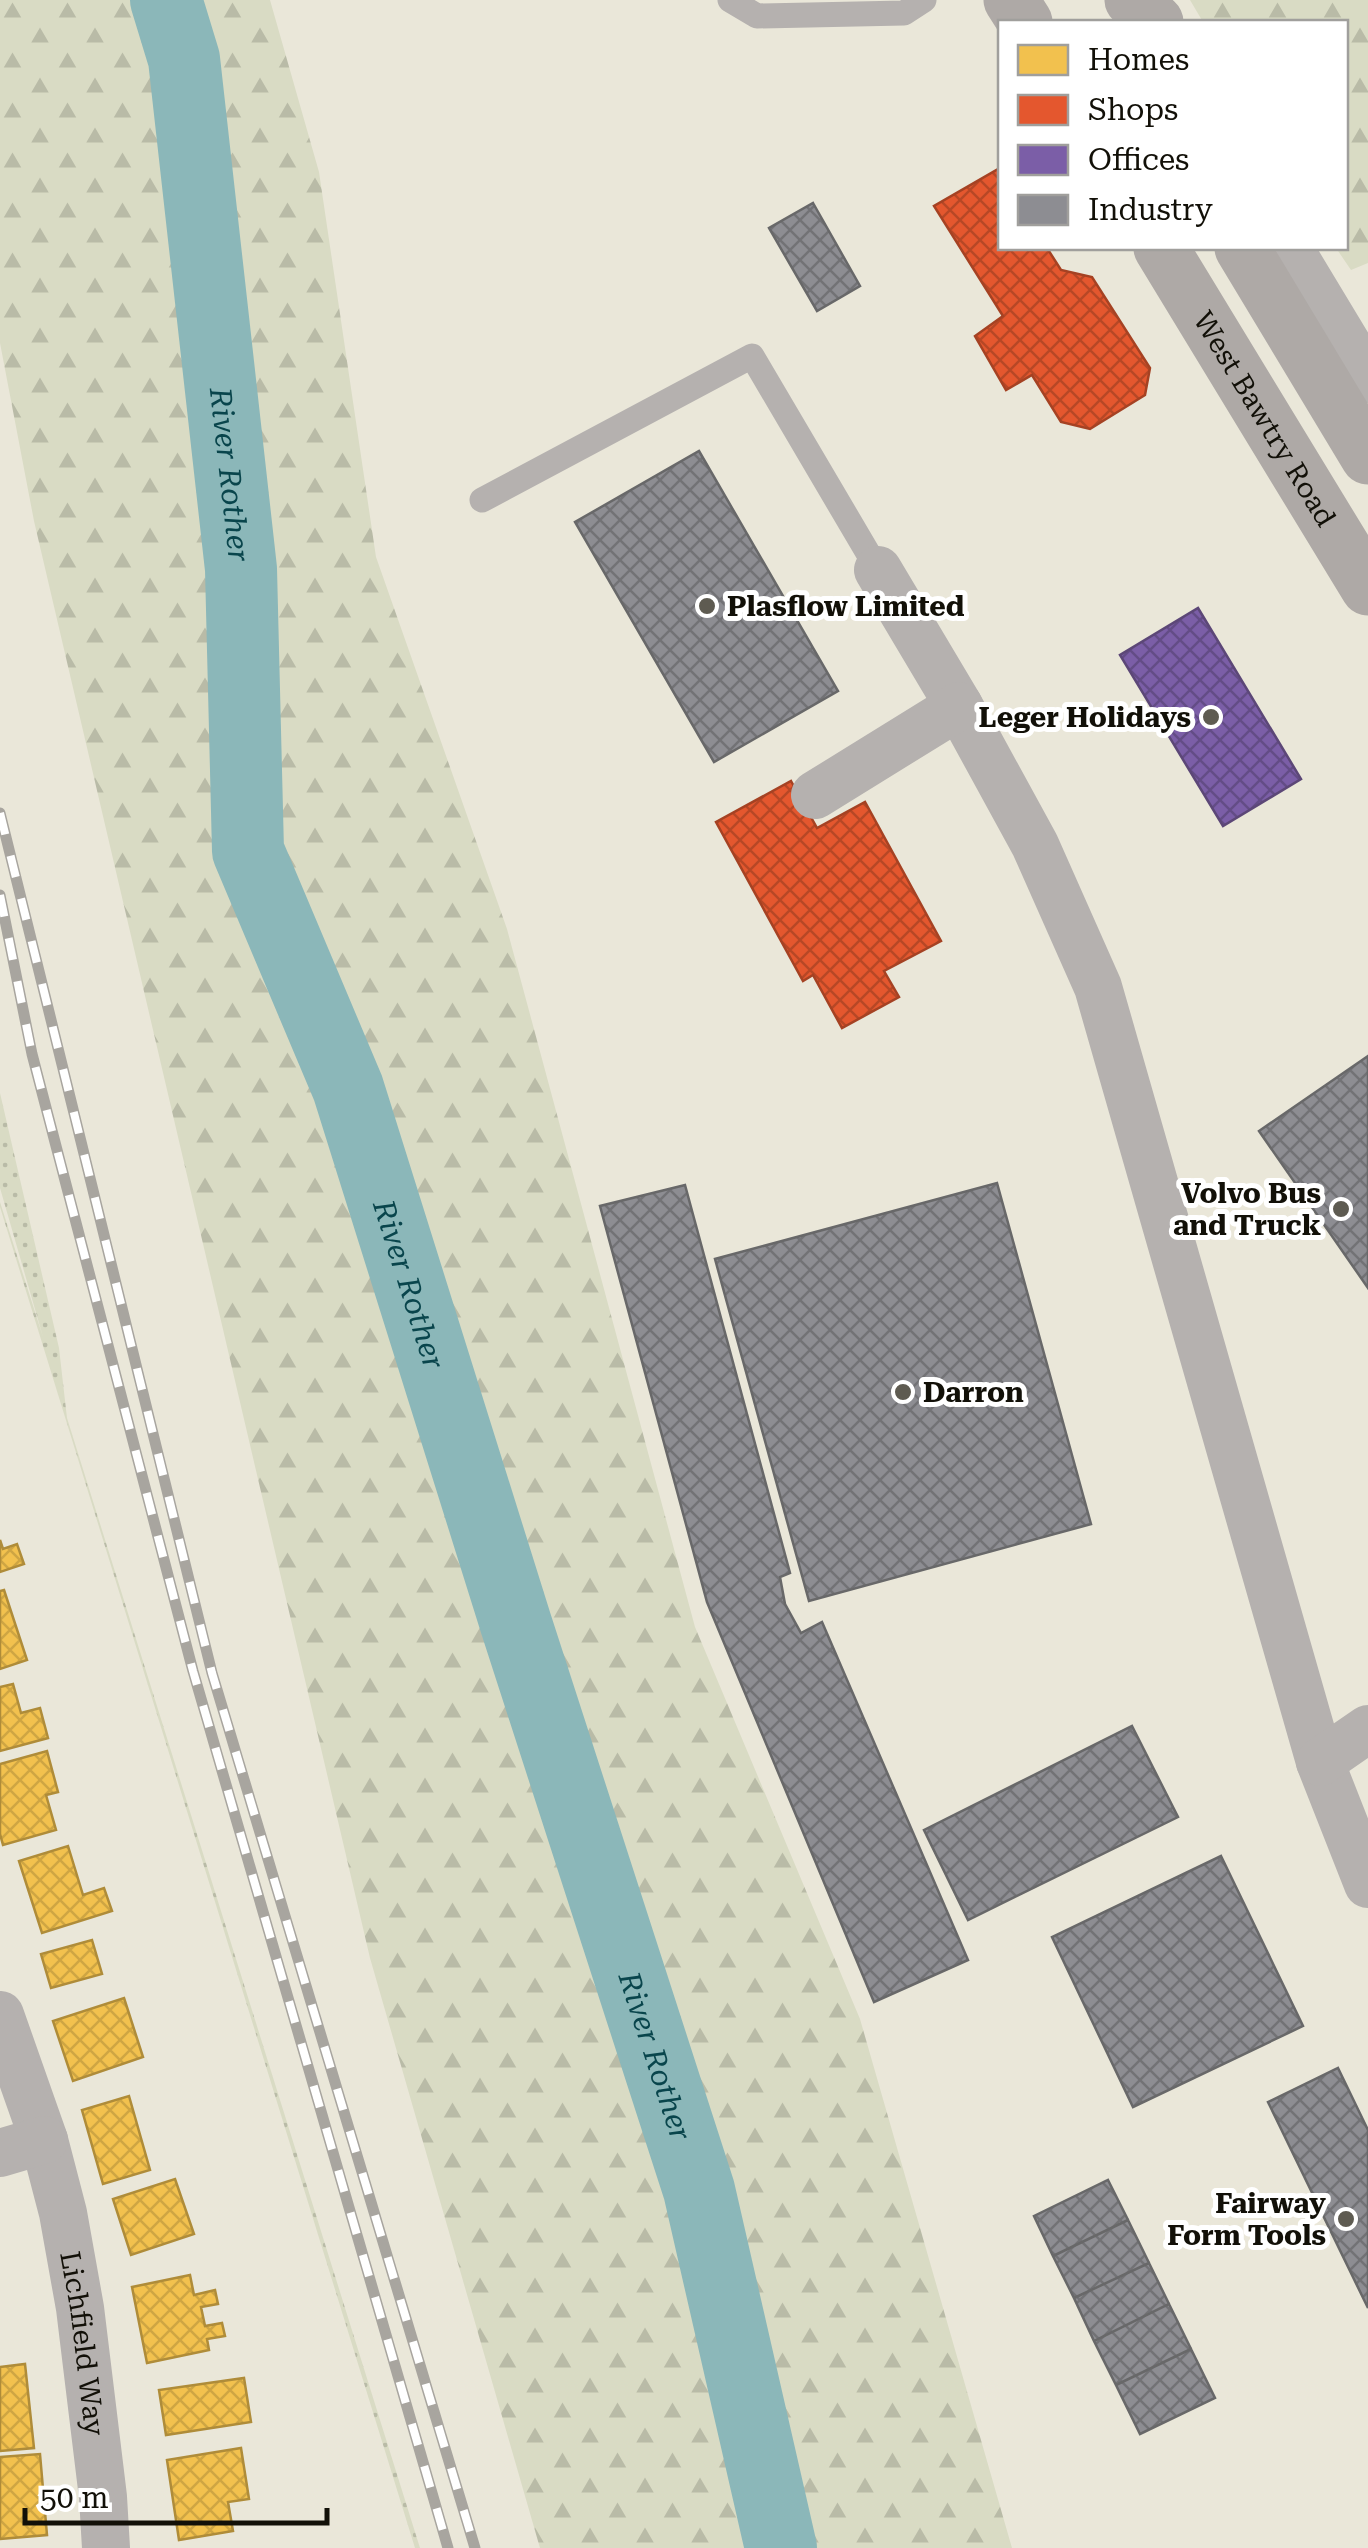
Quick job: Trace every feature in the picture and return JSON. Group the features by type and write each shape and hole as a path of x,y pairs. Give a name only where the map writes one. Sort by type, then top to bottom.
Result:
{"main road":[{"path":"1132,0 1154,20"},
{"name":"West Bawtry Road","path":"1162,250 1368,588"},
{"path":"1243,250 1368,457"}],"street":[{"path":"1291,250 1368,379"},
{"path":"878,570 1035,845 1098,987 1320,1762 1368,1884"},
{"path":"815,795 959,706"},
{"path":"1320,1762 1368,1729"},
{"name":"Lichfield Way","path":"0,2014 22,2147 63,2214 80,2308 104,2497 106,2548"}],"lane":[{"path":"730,0 756,16 904,13 924,0"},
{"path":"482,500 752,356 878,570"}],"green space":[{"path":"0,0 270,0 319,172 376,557 507,929 695,1627 860,2019 1012,2548 540,2548 370,1958 34,521 0,343"},
{"path":"1190,0 1368,0 1368,263 1351,270 1337,250 1348,250 1348,20 1202,20"},
{"path":"0,1093 59,1348 67,1418 420,2548 415,2548 0,1207 0,1202 43,1337 0,1188"}],"building: Homes":[{"path":"0,1540 3,1549 17,1544 24,1564 0,1572"},
{"path":"4,1590 27,1660 0,1669 0,1591"},
{"path":"13,1684 21,1713 40,1708 48,1738 0,1751 0,1687"},
{"path":"47,1751 58,1792 46,1795 56,1830 3,1845 0,1764"},
{"path":"68,1846 83,1895 104,1888 112,1911 42,1933 19,1861"},
{"path":"92,1940 102,1974 51,1988 41,1954"},
{"path":"124,1998 143,2057 73,2081 53,2021"},
{"path":"129,2096 150,2170 103,2184 82,2110"},
{"path":"175,2179 194,2234 131,2255 113,2199"},
{"path":"190,2275 194,2295 215,2290 218,2304 201,2307 205,2326 222,2323 225,2336 207,2339 209,2350 147,2363 132,2287"},
{"path":"25,2364 34,2448 0,2451 0,2367"},
{"path":"244,2378 251,2422 166,2435 159,2390"},
{"path":"241,2448 249,2499 228,2502 233,2531 179,2540 167,2460"},
{"path":"40,2454 47,2535 0,2539 0,2457"}],"building: Shops":[{"path":"998,169 998,250 1048,250 1061,270 1092,277 1150,368 1145,395 1090,429 1061,422 1032,375 1006,390 975,336 1003,316 934,206"},
{"path":"791,781 817,828 865,802 941,941 884,971 899,997 842,1028 813,975 803,981 716,822"}],"building: Offices":[{"name":"Leger Holidays","path":"1198,608 1301,779 1223,826 1120,655"}],"building: Industry":[{"path":"813,203 860,286 817,311 769,228"},
{"name":"Plasflow Limited","path":"699,451 838,691 714,762 575,522"},
{"name":"Volvo Bus and Truck","path":"1368,1056 1368,1288 1259,1131"},
{"name":"Darron","path":"997,1183 1091,1524 809,1601 715,1259"},
{"path":"685,1185 790,1573 780,1577 785,1604 801,1633 822,1622 968,1960 874,2002 707,1602 600,1206"},
{"path":"1132,1726 1178,1817 968,1920 924,1830"},
{"path":"1221,1856 1303,2026 1133,2107 1052,1937"},
{"name":"Fairway Form Tools","path":"1338,2068 1368,2130 1368,2308 1268,2102"},
{"path":"1108,2180 1128,2220 1053,2256 1034,2216"},
{"path":"1128,2220 1149,2263 1074,2298 1053,2256"},
{"path":"1149,2263 1169,2304 1094,2341 1074,2298"},
{"path":"1169,2304 1191,2349 1116,2385 1094,2341"},
{"path":"1191,2349 1215,2398 1140,2434 1116,2385"}],"waterway":[{"name":"River Rother","path":"166,0 184,59 241,569 248,851 348,1088 699,2190 781,2548"}],"railway":[{"path":"0,813 212,1673 475,2548"},
{"path":"0,895 32,1054 193,1671 448,2548"}],"place":[{"name":"Plasflow Limited","path":"707,606"},
{"name":"Leger Holidays","path":"1211,717"},
{"name":"Volvo Bus and Truck","path":"1341,1209"},
{"name":"Darron","path":"903,1392"},
{"name":"Fairway Form Tools","path":"1346,2219"}]}
